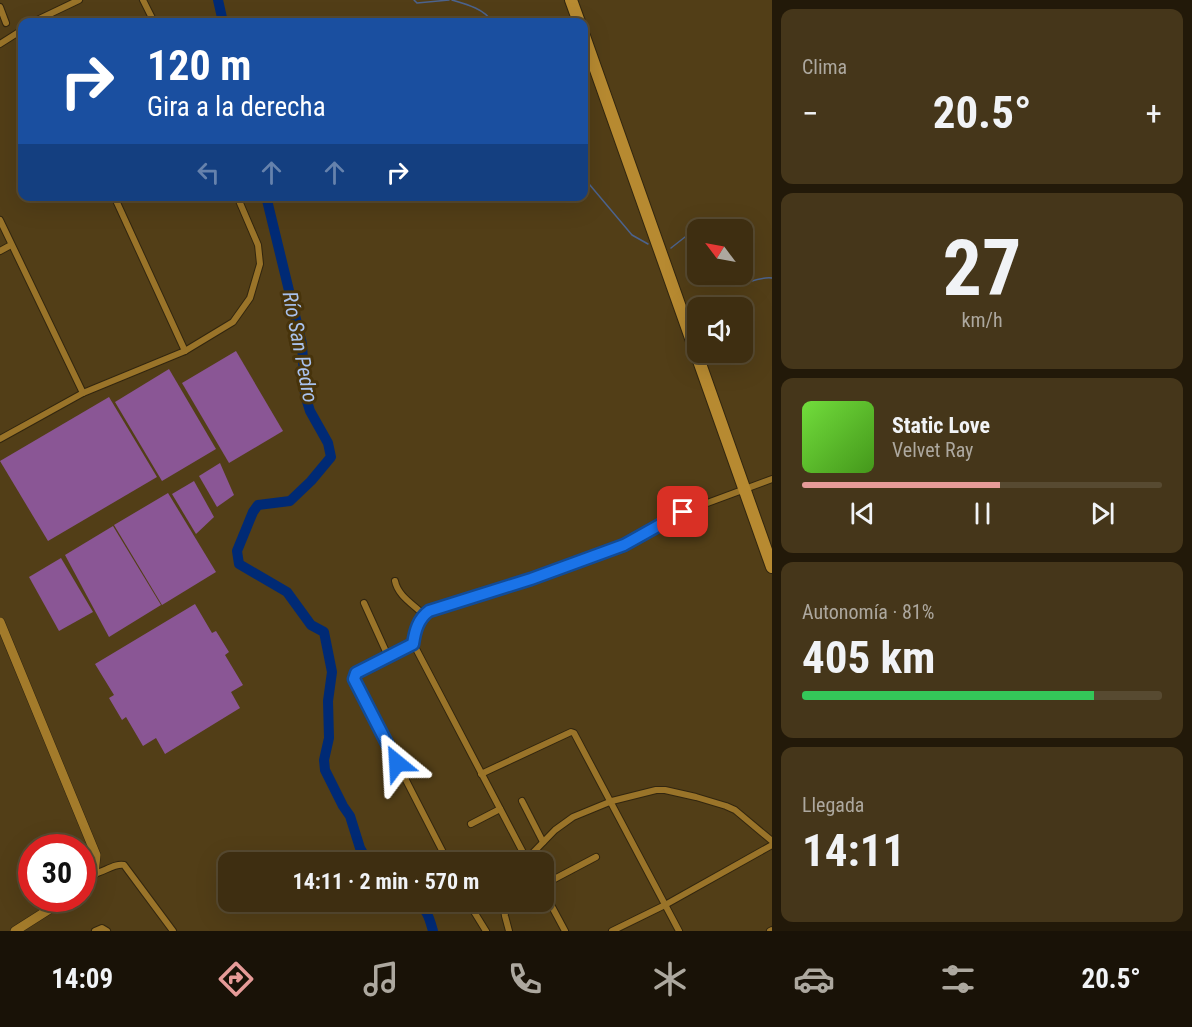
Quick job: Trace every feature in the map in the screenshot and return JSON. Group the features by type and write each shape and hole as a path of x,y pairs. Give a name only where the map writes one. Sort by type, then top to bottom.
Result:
{"highway":[{"path":"571,0 578,18"},
{"path":"588,47 772,567"}],"street":[{"path":"41,18 79,0"},
{"path":"143,0 152,18"},
{"path":"0,7 6,23"},
{"path":"0,44 18,33"},
{"path":"116,201 184,351"},
{"path":"0,439 83,393 184,351 233,322 250,298 260,264 258,245 239,201"},
{"path":"0,220 83,393"},
{"path":"0,251 12,245"},
{"path":"522,852 413,644 414,633 424,615 429,611 531,579 624,545 683,512 772,479"},
{"path":"394,581 402,596 424,615"},
{"path":"364,603 388,656"},
{"path":"0,622 87,834"},
{"path":"413,644 356,673 354,679 443,852"},
{"path":"482,774 571,732 574,733 680,931"},
{"path":"534,852 555,830 573,818 612,801 665,790 735,810 772,843 666,905 612,931"},
{"path":"522,801 543,842"},
{"path":"471,824 500,809"},
{"path":"554,882 596,857"},
{"path":"96,874 124,865 173,931"},
{"path":"554,909 566,931"},
{"path":"15,931 45,912"},
{"path":"474,912 486,931"},
{"path":"504,912 509,931"},
{"path":"95,931 102,928 107,931"}],"shaded area":[{"path":"236,351 283,431 229,463 182,383"},
{"path":"169,369 216,449 162,481 115,402"},
{"path":"109,397 157,477 48,541 0,461"},
{"path":"220,463 234,495 217,507 199,476"},
{"path":"194,481 214,517 196,534 172,494"},
{"path":"168,493 216,572 162,605 114,525"},
{"path":"113,526 161,605 109,637 65,555"},
{"path":"61,558 93,612 59,631 29,577"},
{"path":"195,604 212,633 216,631 229,652 225,655 243,685 231,692 240,708 165,754 156,738 143,746 126,717 122,720 109,698 114,695 95,664"}],"waterway":[{"name":"Río San Pedro","path":"218,0 222,18"},
{"path":"414,0 417,3 449,0"},
{"path":"452,0 480,10 490,18"},
{"path":"588,183 632,235 648,244"},
{"name":"Río San Pedro","path":"267,201 302,344 305,395 310,411 328,443 331,457 290,501 258,505 237,551 239,564 287,592 311,625 324,632 332,672 328,701 329,738 324,760 325,770 350,816 362,852"},
{"path":"671,248 687,237"},
{"path":"753,280 772,278"},
{"path":"728,285 734,285"},
{"name":"Río San Pedro","path":"426,912 433,931"}],"route":[{"path":"397,763 354,679 356,673 413,644 414,633 420,620 429,611 531,579 624,545 683,512"}]}
